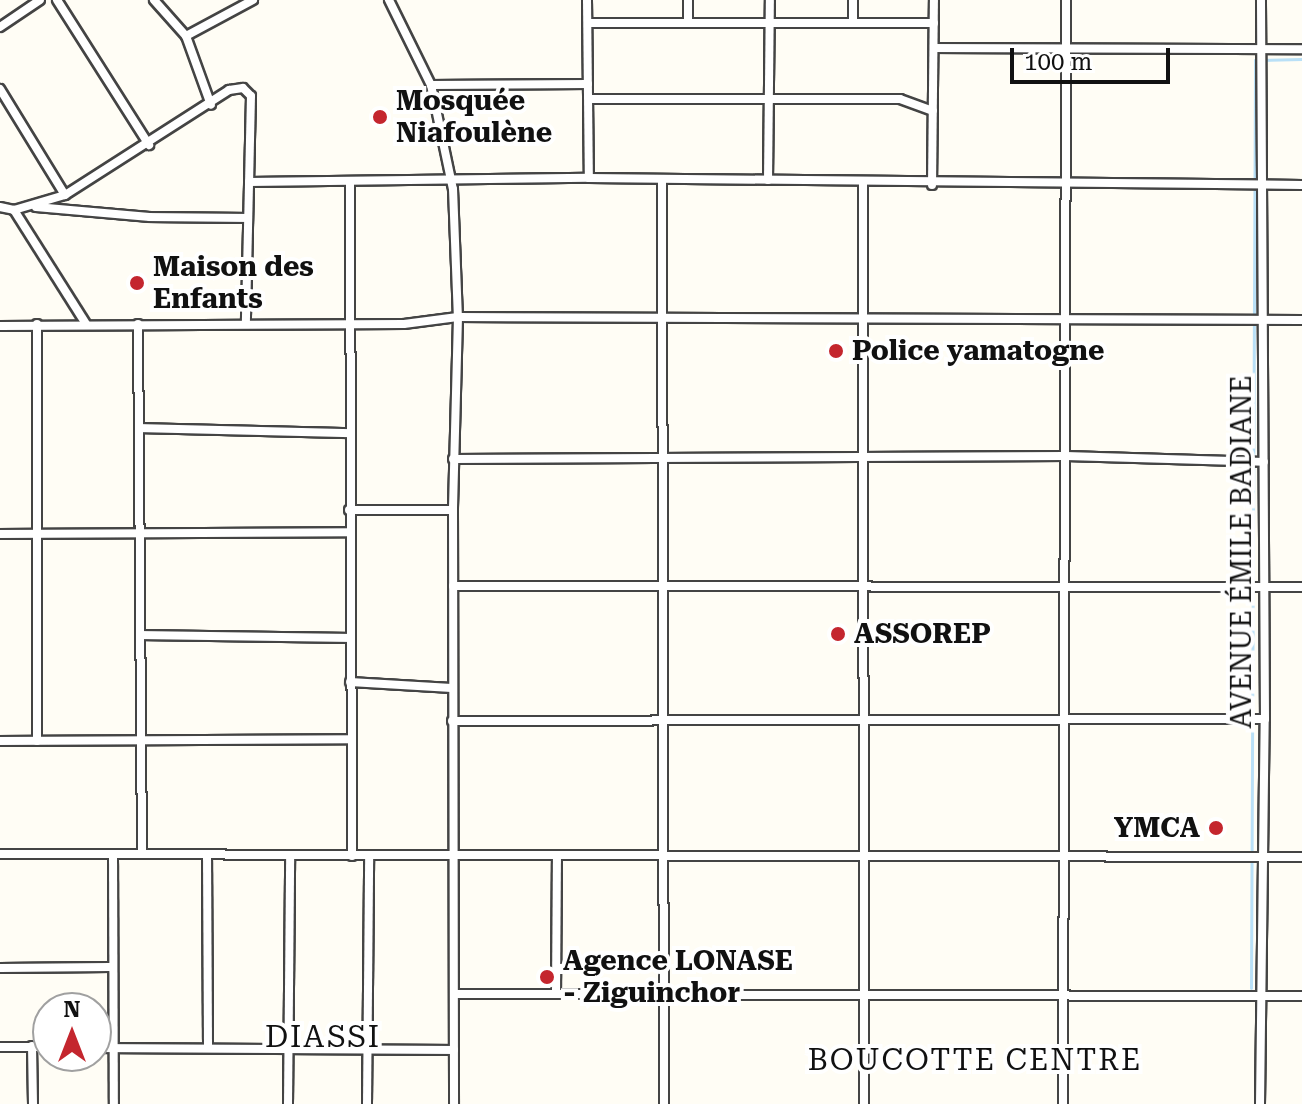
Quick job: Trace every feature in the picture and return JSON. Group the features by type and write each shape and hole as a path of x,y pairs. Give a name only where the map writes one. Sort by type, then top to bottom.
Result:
{"street":[{"path":"0,27 40,0"},
{"path":"57,0 149,145"},
{"path":"154,0 186,36 211,105"},
{"path":"186,36 253,0"},
{"path":"389,0 431,85 452,180 458,317 453,459 454,1104"},
{"path":"587,0 589,178"},
{"path":"688,0 688,21"},
{"path":"768,180 770,0"},
{"path":"853,0 853,22"},
{"path":"932,185 934,0"},
{"path":"1063,1104 1066,456 1062,181 1066,0"},
{"name":"AVENUE ÉMILE BADIANE","path":"1260,1104 1265,719 1261,0"},
{"path":"588,23 934,23"},
{"path":"934,48 1302,49"},
{"path":"431,85 588,84"},
{"path":"0,207 14,210 65,195 149,145 236,87 251,96 246,322"},
{"path":"0,89 65,195"},
{"path":"589,99 769,102 900,99 933,111"},
{"path":"249,182 589,178 932,185 1062,181 1302,185"},
{"path":"662,181 666,319 664,1104"},
{"path":"350,182 352,856"},
{"path":"863,184 864,1104"},
{"path":"33,206 150,217 247,218"},
{"path":"14,210 86,324"},
{"path":"0,326 246,322 404,324 458,317 1302,320"},
{"path":"37,324 37,741"},
{"path":"138,324 142,533 142,853"},
{"path":"141,428 349,433"},
{"path":"453,459 864,460 1066,456 1264,462"},
{"path":"349,510 453,510"},
{"path":"0,534 349,532"},
{"path":"453,586 864,590 1302,587"},
{"path":"142,635 349,638"},
{"path":"350,682 452,688"},
{"path":"452,721 1265,719"},
{"path":"0,741 350,739"},
{"path":"0,854 865,859 1063,854 1302,857"},
{"path":"113,854 110,967 114,1104"},
{"path":"207,854 208,1046"},
{"path":"288,1104 290,856"},
{"path":"367,1104 369,856"},
{"path":"556,994 557,856"},
{"path":"0,968 110,967"},
{"path":"454,994 1302,996"},
{"path":"0,1047 32,1046"},
{"path":"113,1048 208,1046 454,1050"},
{"path":"32,1072 33,1104"}],"waterway":[{"path":"1251,988 1255,60 1302,59"}],"place":[{"name":"Mosquée Niafoulène","path":"380,117"},
{"name":"Maison des Enfants","path":"137,283"},
{"name":"Police yamatogne","path":"836,351"},
{"name":"ASSOREP","path":"838,634"},
{"name":"YMCA","path":"1216,828"},
{"name":"Agence LONASE - Ziguinchor","path":"547,977"}],"district":[{"name":"DIASSI","path":"323,1037"},
{"name":"BOUCOTTE CENTRE","path":"975,1060"}]}
